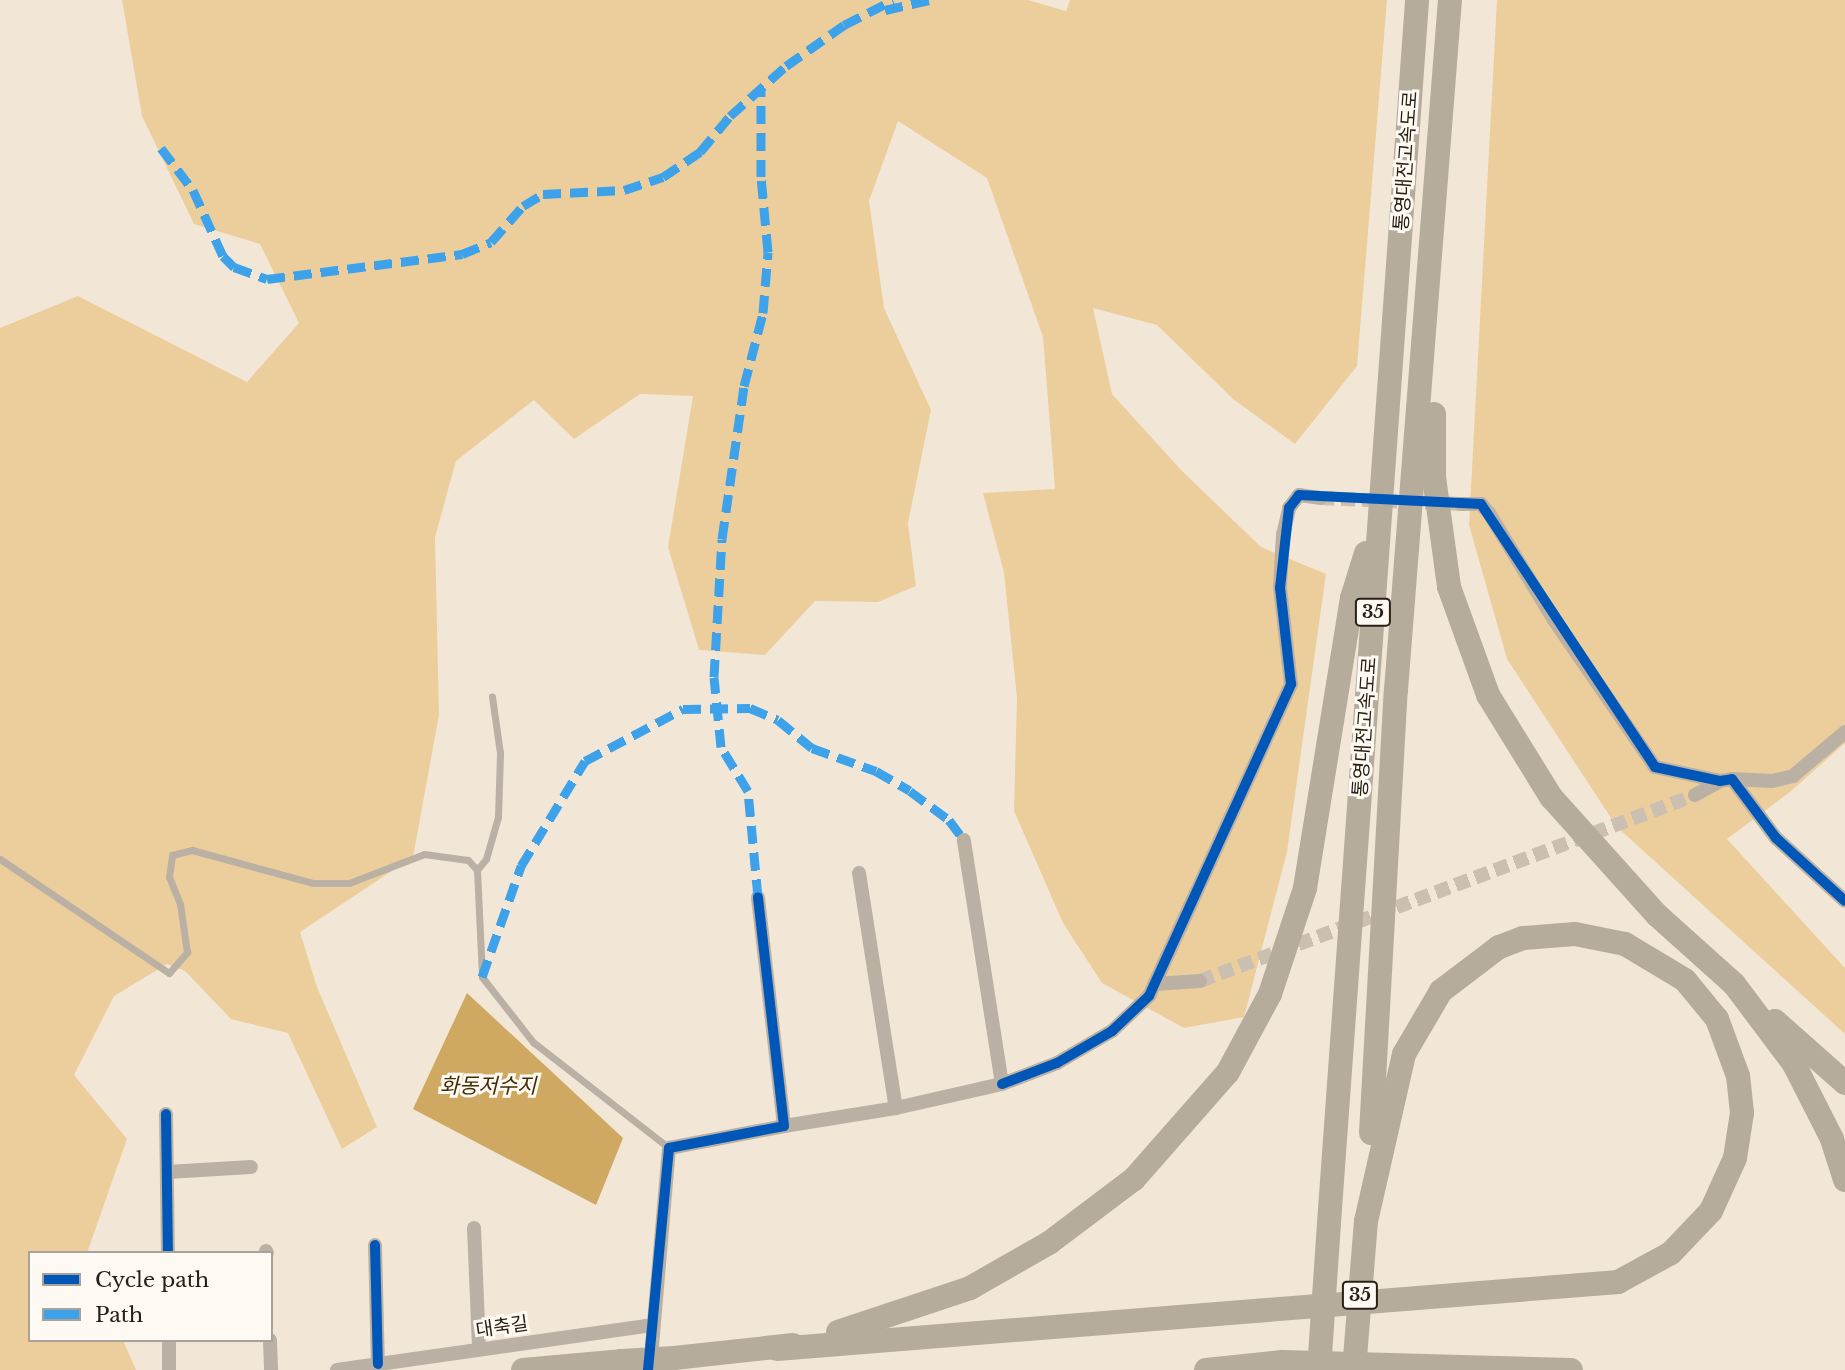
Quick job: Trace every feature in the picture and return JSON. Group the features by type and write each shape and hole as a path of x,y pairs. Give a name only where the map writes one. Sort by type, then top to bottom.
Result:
{"highway":[{"name":"통영대전고속도로","path":"1319,1370 1367,721 1377,519 1417,0"},
{"name":"통영대전고속도로","path":"1354,1370 1366,1221 1396,690 1433,257 1450,0"},
{"path":"1433,257 1434,477 1449,587 1466,643 1488,695 1550,797 1638,897 1845,1083"},
{"path":"777,1349 881,1321 960,1292 1049,1243 1134,1179 1228,1072 1270,994 1305,888 1352,598 1377,519"},
{"path":"523,1370 1618,1282 1671,1253 1711,1211 1735,1158 1742,1113 1738,1076 1717,1019 1685,980 1625,944 1575,934 1523,938 1499,947 1441,991 1404,1054 1366,1221"},
{"path":"1734,985 1794,1064 1832,1139 1845,1180"},
{"path":"1206,1370 1282,1362 1571,1370"}],"street":[{"path":"652,1346 668,1148 896,1108 1002,1084 1057,1063 1112,1031 1149,996 1291,684 1280,588 1283,535 1289,508 1300,495 1320,498"},
{"path":"1461,504 1481,504 1489,513 1554,620 1655,767 1726,780 1772,780 1793,776 1845,732"},
{"path":"1695,795 1726,780"},
{"path":"1726,780 1776,838 1845,901"},
{"path":"964,840 1002,1084"},
{"path":"859,873 896,1108"},
{"path":"758,897 784,1126"},
{"path":"1154,984 1200,981"},
{"path":"166,1114 168,1251"},
{"path":"167,1172 251,1167"},
{"path":"474,1228 479,1349"},
{"path":"375,1245 378,1364"},
{"name":"대축길","path":"337,1370 652,1325"},
{"path":"169,1342 169,1370"},
{"path":"270,1342 271,1370"}],"lane":[{"path":"477,870 486,859 498,817 499,753 492,697"},
{"path":"0,859 83,920 169,974 187,951 180,904 169,877 172,855 192,850 313,883 349,883 424,854 468,860 477,870 482,977 533,1042 668,1148"}],"shaded area":[{"path":"122,0 1028,0 1066,11 1070,0 1387,0 1357,366 1295,444 1233,399 1157,325 1093,308 1112,394 1182,471 1261,547 1326,574 1287,852 1244,1017 1184,1028 1102,983 1063,923 1014,811 1017,698 1004,573 983,493 1055,489 1043,337 987,178 898,121 869,201 884,308 931,410 908,523 916,586 878,602 815,601 765,655 699,650 668,547 693,396 640,394 574,439 534,400 456,461 435,537 439,715 413,857 300,932 317,987 377,1127 342,1149 288,1033 231,1019 185,971 167,964 114,996 74,1075 127,1139 88,1251 28,1251 28,1342 124,1342 136,1370 0,1370 0,328 78,296 247,382 299,323 260,244 194,224 142,116"},
{"path":"1497,0 1845,0 1845,743 1790,792 1727,839 1845,968 1845,1034 1617,827 1507,659 1469,525"}],"water":[{"name":"화동저수지","path":"467,993 623,1138 596,1205 413,1109"}],"tunnel":[{"path":"1320,498 1461,504"},
{"path":"1200,981 1695,795"}],"marked path":[{"path":"161,148 193,190 223,256 234,267 267,279 462,254 491,242 523,206 543,194 624,190 663,177 700,152 730,116 786,66 844,25 893,0"},
{"path":"885,10 929,0"},
{"path":"758,897 748,791 721,747 714,677 722,539 744,386 763,313 768,252 761,177 761,88"},
{"path":"482,977 521,866 585,761 683,709 750,708 778,720 812,748 876,771 910,791 949,820 964,840"}],"cycle path":[{"path":"1002,1084 1057,1063 1112,1031 1149,996 1291,684 1280,588 1289,508 1299,495 1481,504 1655,767 1720,781 1732,779 1776,838 1845,901"},
{"path":"648,1370 669,1148 784,1126 758,897"},
{"path":"166,1114 168,1251"},
{"path":"375,1245 378,1364"}]}
